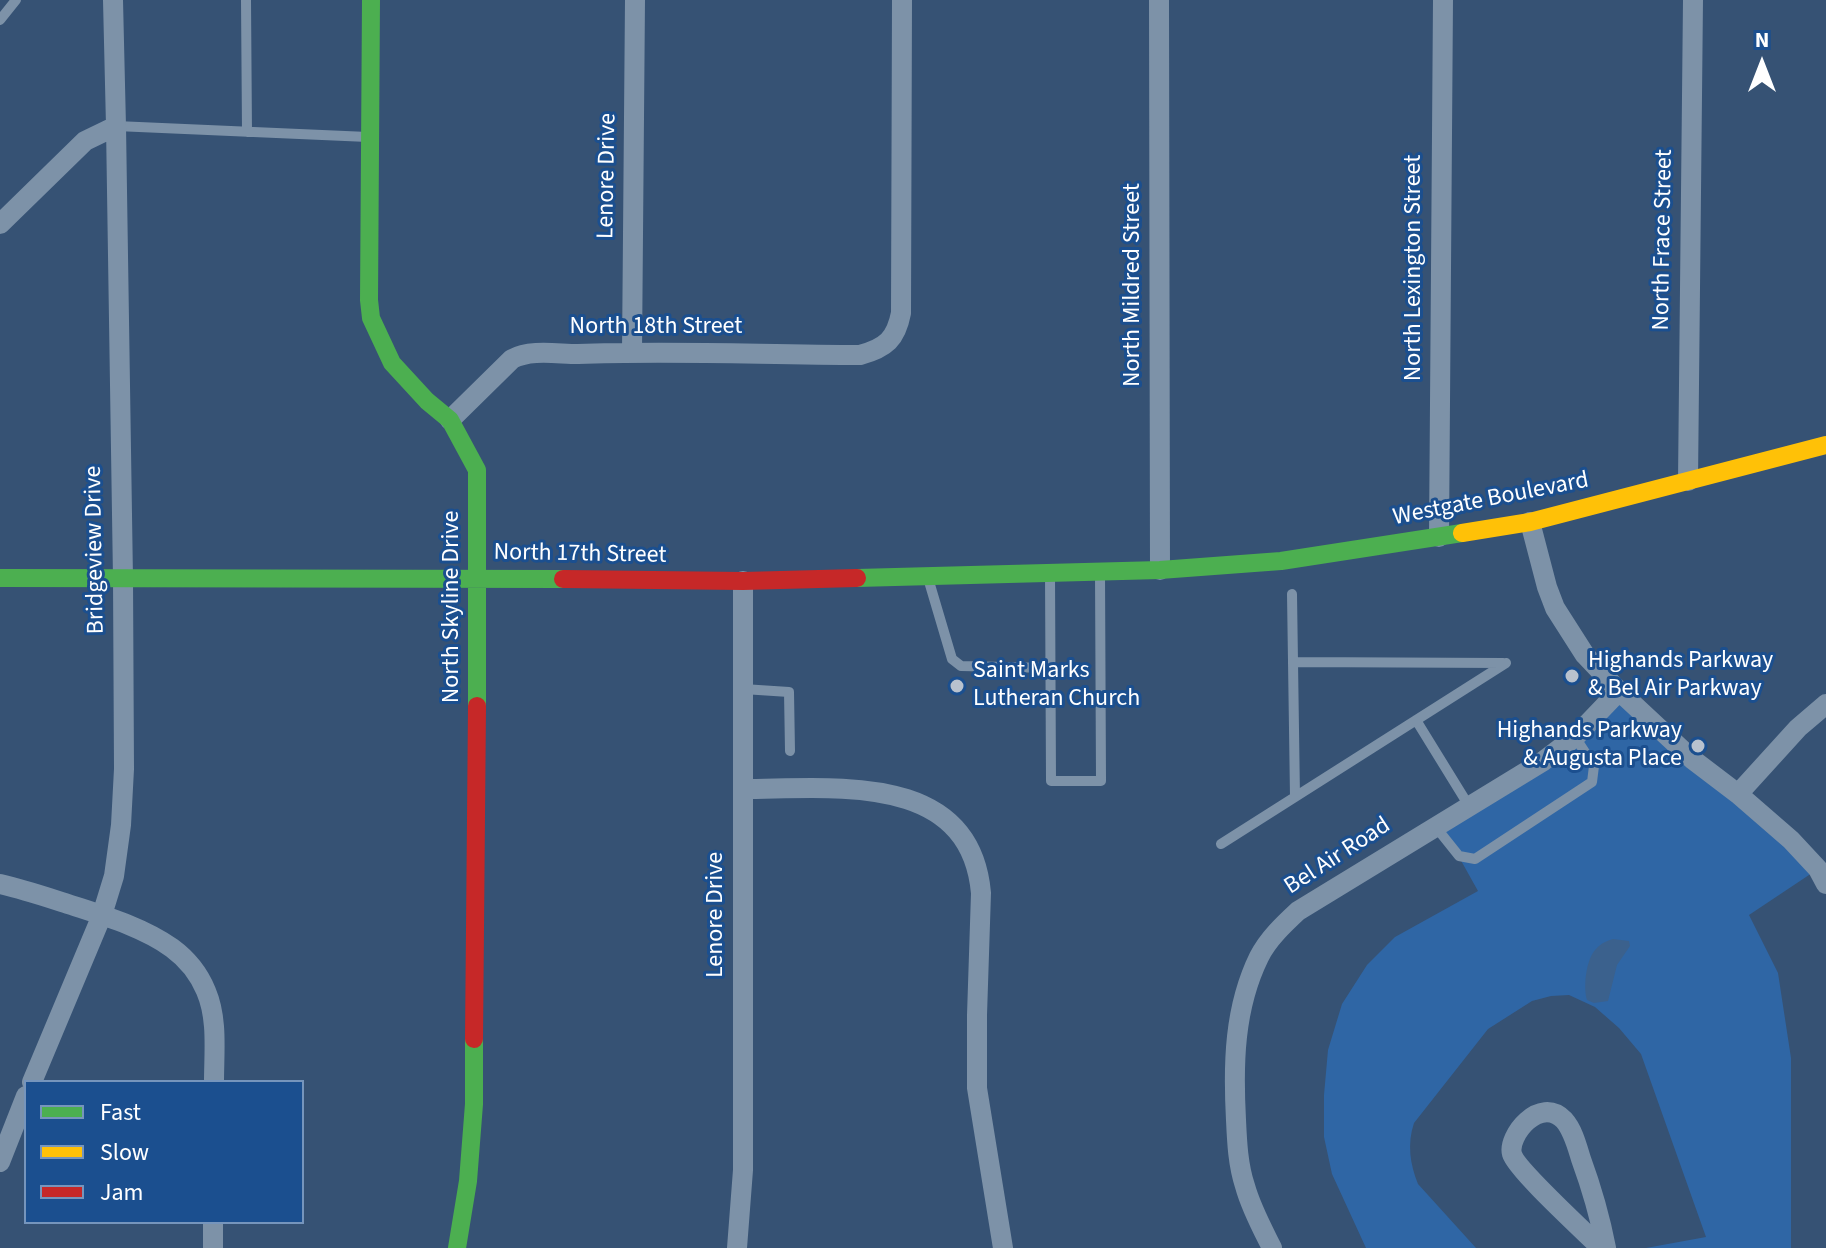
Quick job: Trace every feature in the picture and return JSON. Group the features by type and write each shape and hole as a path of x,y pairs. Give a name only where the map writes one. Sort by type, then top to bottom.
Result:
{"street":[{"name":"Bridgeview Drive","path":"33,1080 102,915 119,852 123,796 123,579 113,0"},
{"name":"North Skyline Drive","path":"371,0 371,318 392,363 427,401 450,420 477,470 474,1104 468,1181 457,1248"},
{"name":"Lenore Drive","path":"632,352 635,0"},
{"name":"North 18th Street","path":"450,420 519,355 632,352 860,355 886,344 898,330 901,313 902,0"},
{"name":"North Mildred Street","path":"1159,0 1160,570"},
{"name":"North Lexington Street","path":"1439,537 1443,0"},
{"name":"North Frace Street","path":"1688,481 1693,0"},
{"path":"0,224 85,141 116,126"},
{"name":"Westgate Boulevard","path":"1160,570 1281,561 1530,522 1826,445"},
{"path":"1530,522 1555,608 1585,655 1692,759 1791,840 1818,869 1826,884"},
{"name":"North 17th Street","path":"0,578 743,581 1160,570"},
{"name":"Lenore Drive","path":"737,1248 743,1170 743,581"},
{"name":"Bel Air Road","path":"1272,1248 1245,1187 1238,1153 1235,1103 1236,1032 1245,989 1260,954 1298,911 1542,762 1575,737 1619,691"},
{"path":"1738,794 1798,728 1826,704"},
{"path":"743,789 883,791 916,801 944,817 969,847 979,874 981,893 977,1088 1003,1248"},
{"path":"0,884 102,915 142,931 181,956 196,972 212,1010 214,1080"},
{"path":"0,1162 24,1101"},
{"path":"1536,1113 1555,1113 1572,1133 1595,1198 1603,1248 1513,1156 1512,1145 1516,1136 1536,1113"},
{"path":"213,1224 213,1248"}],"lane":[{"path":"0,20 16,0"},
{"path":"246,0 247,132"},
{"path":"116,126 370,137"},
{"path":"1050,573 1051,781 1101,781 1100,571"},
{"path":"928,576 952,659 961,666 1050,668"},
{"path":"1292,594 1295,797"},
{"path":"1221,844 1506,663 1293,662"},
{"path":"743,689 789,692 790,751"},
{"path":"1416,720 1469,806"},
{"path":"1435,826 1459,856 1475,859 1592,782 1594,766 1575,737"}],"shaded area":[{"path":"1619,691 1818,869 1749,915 1778,973 1791,1058 1791,1248 1646,1248 1706,1237 1641,1054 1619,1028 1595,1007 1569,995 1532,1001 1488,1029 1414,1123 1410,1154 1418,1184 1476,1248 1366,1248 1332,1174 1324,1137 1328,1050 1342,1004 1367,965 1395,937 1478,891 1440,823 1542,762"},
{"path":"1613,939 1629,941 1630,946 1617,965 1608,1001 1594,1003 1587,1000 1586,994 1588,966 1598,947"}],"traffic: fast":[{"path":"371,0 371,318 392,363 427,401 450,420 477,470 477,706"},
{"path":"857,578 1160,570 1281,561 1462,533"},
{"path":"0,578 563,579"},
{"path":"457,1248 468,1181 474,1104 474,1039"}],"traffic: slow":[{"path":"1462,533 1530,522 1826,445"}],"traffic: jam":[{"path":"563,579 743,581 857,578"},
{"path":"474,1039 477,706"}],"place":[{"name":"Highands Parkway & Bel Air Parkway","path":"1572,676"},
{"name":"Saint Marks Lutheran Church","path":"957,686"},
{"name":"Highands Parkway & Augusta Place","path":"1698,746"}]}
